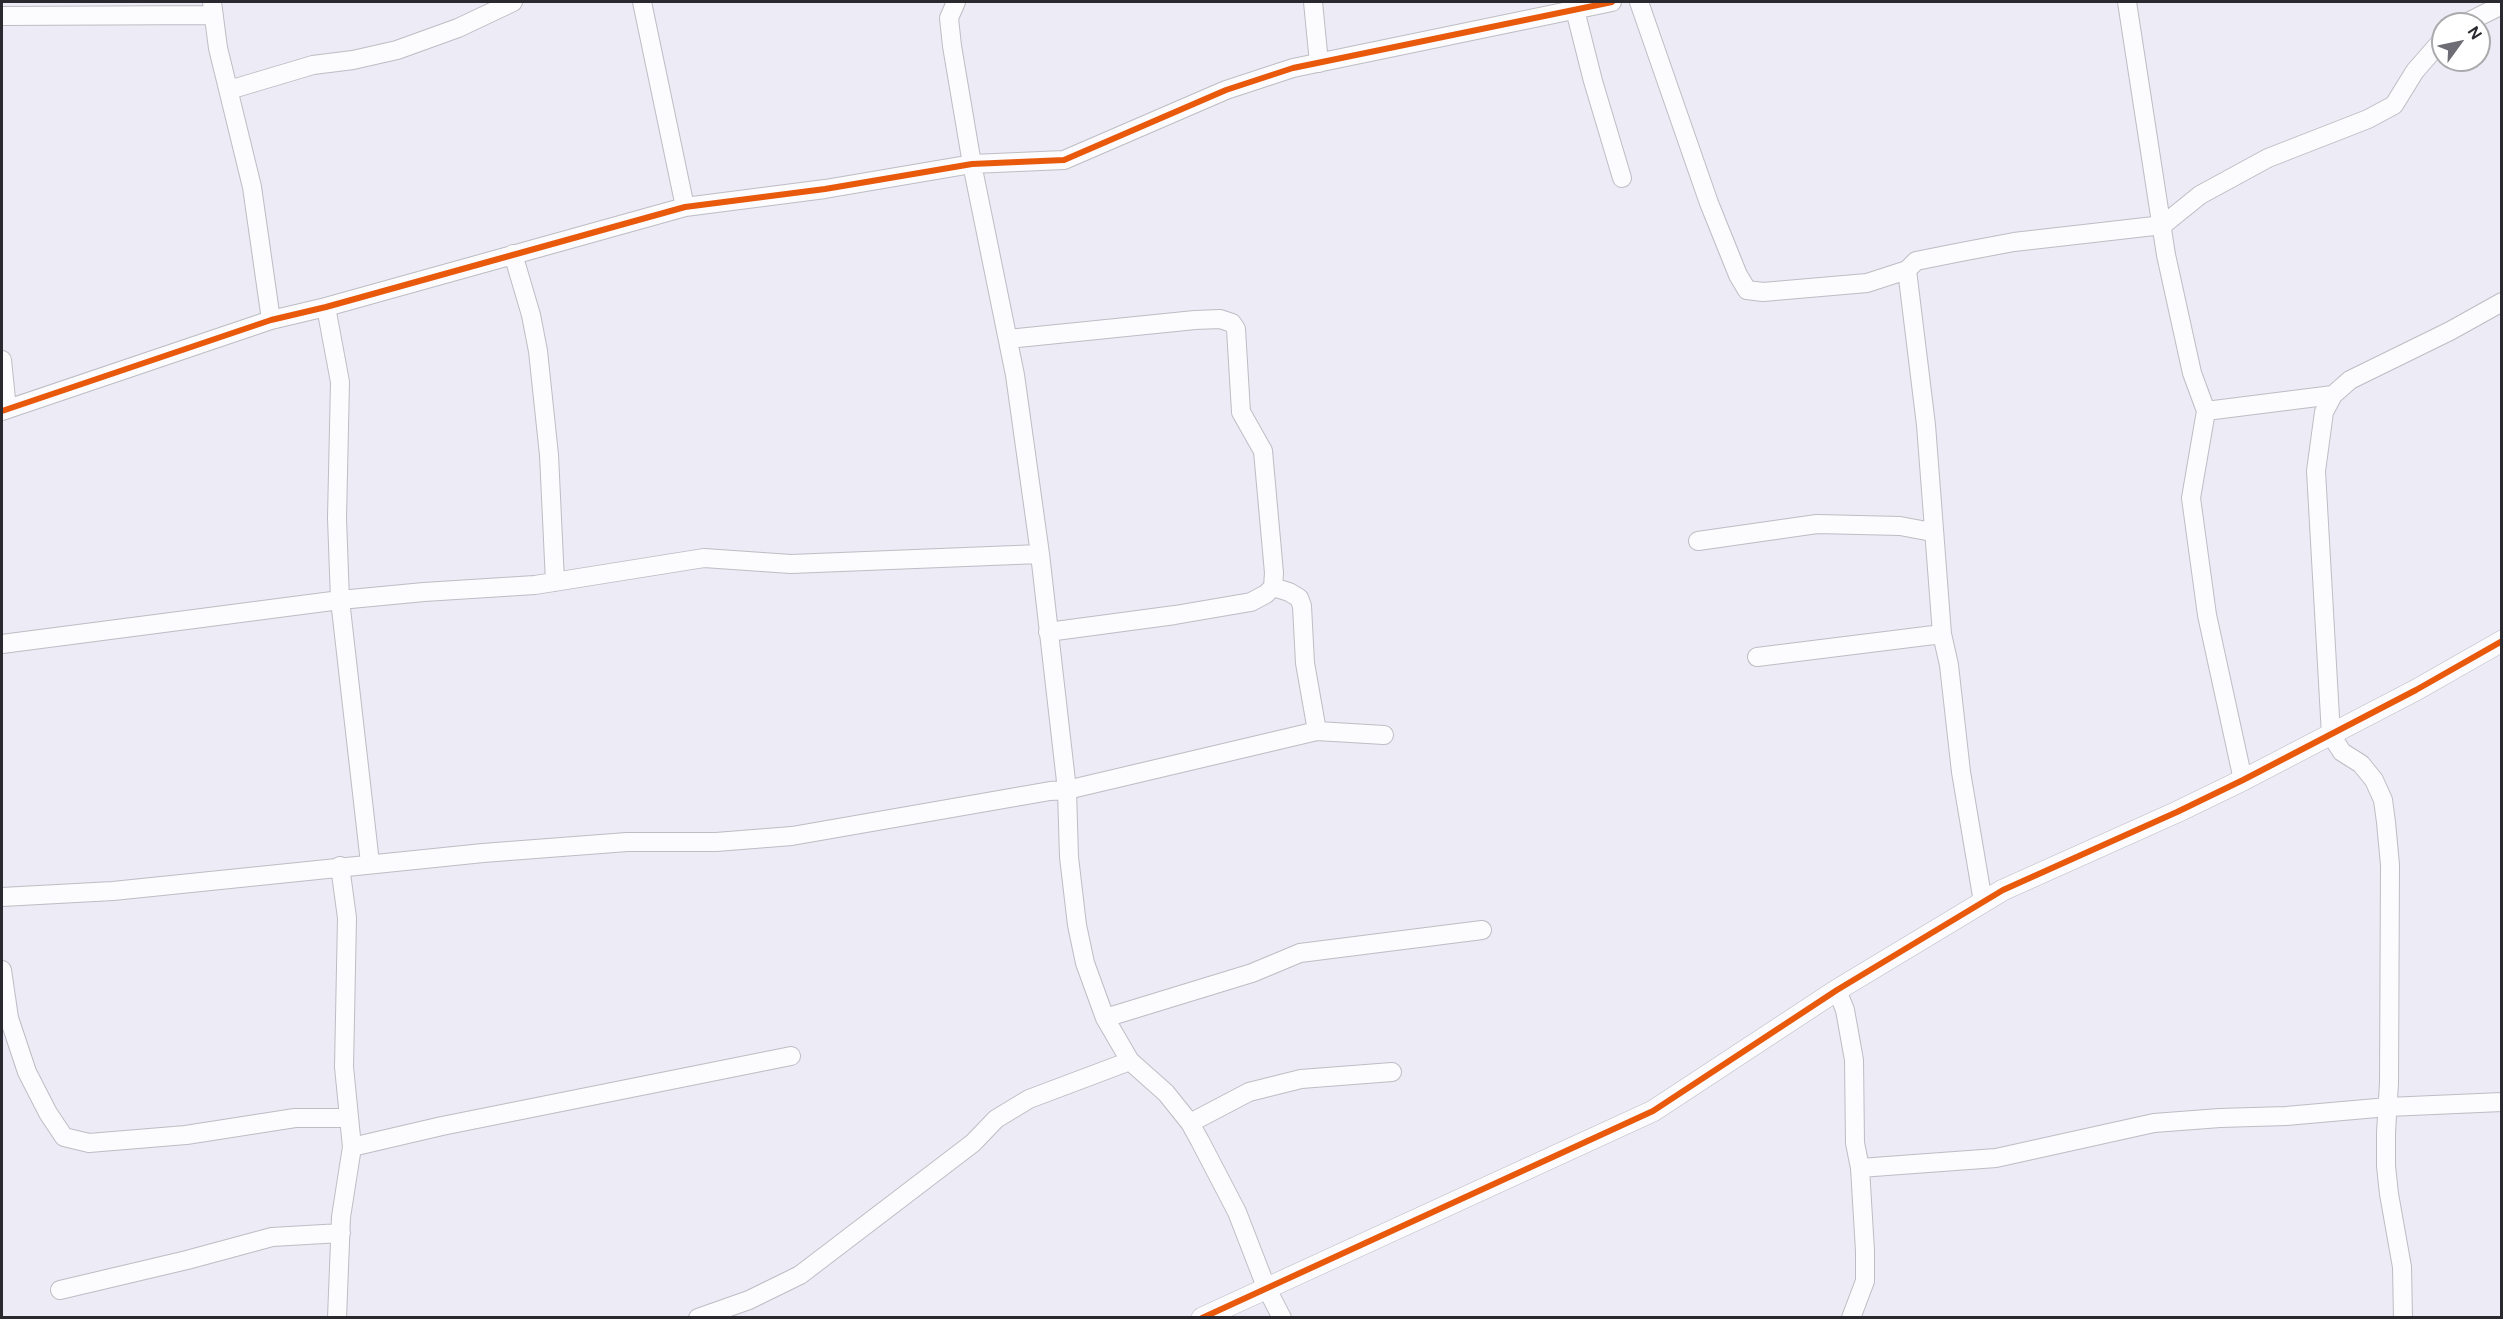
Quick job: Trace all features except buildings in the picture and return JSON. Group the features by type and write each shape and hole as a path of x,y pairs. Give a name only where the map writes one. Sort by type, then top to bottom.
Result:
{"street":[{"path":"229,90 313,65 353,60 397,50 458,28 513,2"},
{"path":"642,2 685,207"},
{"path":"956,2 949,18 952,46 972,164 1015,375 1040,554 1067,790 1069,857 1077,925 1085,963 1105,1018 1130,1061 1166,1093 1190,1123 1237,1212 1266,1287 1282,1317"},
{"path":"1313,2 1319,63"},
{"path":"2,360 4,410 271,320 326,307 685,207 825,189 972,164 1064,160 1226,90 1293,68 1575,6 1612,2"},
{"path":"1639,2 1709,203 1738,275 1747,290 1763,292 1867,283 1907,270 1916,261 1971,250 2014,242 2163,225 2200,195 2268,158 2368,119 2394,105 2415,71 2431,53"},
{"path":"2127,2 2166,255 2192,373 2206,411 2191,498 2207,615 2243,780"},
{"path":"2488,12 2502,5"},
{"path":"1575,6 1593,81 1622,178"},
{"path":"2,16 213,8 218,48 252,187 271,320"},
{"path":"513,254 531,315 538,351 549,455 555,582"},
{"path":"1907,270 1926,425 1932,532 1942,634 1949,665 1961,772 1983,902"},
{"path":"2403,1317 2402,1267 2387,1175 2390,865 2386,822 2383,800 2373,780 2361,764 2342,752 2331,735 2316,471 2324,412 2333,395 2350,380 2450,331 2502,302"},
{"path":"326,307 340,382 337,518 340,600 370,863"},
{"path":"1008,339 1195,320 1220,319 1232,323 1236,329 1241,412 1263,451 1271,513 1273,587"},
{"path":"2206,411 2333,395"},
{"path":"1698,540 1817,524 1900,526 1932,532"},
{"path":"2,644 340,600 555,582 704,558 791,564 1040,554"},
{"path":"1048,632 1251,602 1273,587"},
{"path":"1273,587 1299,598 1302,606 1305,663 1317,731"},
{"path":"1757,657 1942,634"},
{"path":"1202,1317 1653,1111 1837,990 2003,890 2243,780 2416,690 2502,641"},
{"path":"2,897 113,891 370,863 627,842 716,842 792,836 1050,791 1067,790 1317,731 1384,735"},
{"path":"337,1317 341,1217 352,1147 347,1119 344,1067 347,918 340,866"},
{"path":"1105,1018 1252,973 1300,953 1482,930"},
{"path":"2,970 9,1018 27,1072 48,1113 64,1137 89,1143 186,1135 295,1118 347,1119"},
{"path":"1837,990 1845,1010 1854,1060 1854,1143 1860,1168 1864,1219 1865,1281 1851,1317"},
{"path":"352,1147 442,1126 791,1056"},
{"path":"698,1317 749,1300 800,1275 973,1143 996,1119 1029,1099 1130,1061"},
{"path":"1190,1123 1249,1092 1302,1079 1392,1072"},
{"path":"1860,1168 1996,1158 2154,1124 2388,1107 2502,1102"},
{"path":"60,1290 272,1237 340,1233"}],"cycle path":[{"path":"2,411 271,320 326,307 685,207 825,189 972,164 1064,160 1226,90 1293,68 1612,2"},
{"path":"1202,1318 1653,1111 1837,990 2003,890 2243,780 2416,690 2502,641"}]}
